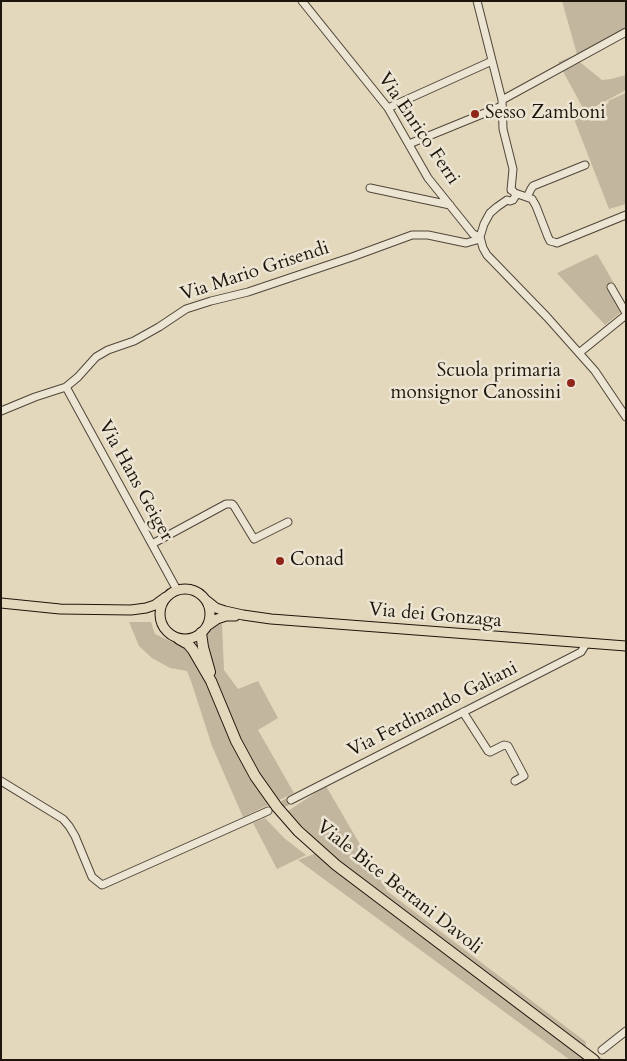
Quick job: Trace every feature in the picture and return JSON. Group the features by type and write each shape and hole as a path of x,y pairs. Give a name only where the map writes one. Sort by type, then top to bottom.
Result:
{"highway":[{"path":"204,629 203,647 211,681"},
{"path":"179,639 188,644 193,650 211,681"},
{"name":"Viale Bice Bertani Davoli","path":"211,681 234,736 247,761 269,796 298,831 336,865 594,1060"}],"main road":[{"path":"1,603 60,609 131,610 155,605 177,590 185,588 200,594 206,600 210,620 204,629 191,638 179,639 168,633 161,622 151,614 131,610"},
{"path":"161,622 160,609 166,597"},
{"name":"Via dei Gonzaga","path":"206,600 216,608 225,611 270,619 626,646"},
{"name":"Via dei Gonzaga","path":"204,629 217,619 226,616 243,615"}],"street":[{"name":"Via Enrico Ferri","path":"302,1 388,108 428,178 473,234 480,238 482,248 487,255 580,353 602,381 626,417"},
{"path":"477,1 502,103 503,129 513,169 510,194 490,214 484,224 480,238"},
{"path":"409,144 502,103 626,32"},
{"path":"388,108 492,61"},
{"path":"526,197 533,186 585,164"},
{"name":"Via Enrico Ferri","path":"370,188 450,206"},
{"path":"510,194 532,199 548,237 557,243 626,215"},
{"name":"Via Mario Grisendi","path":"1,411 66,387 96,357 108,350 134,341 186,309 248,292 412,235 428,235 466,243 480,238"},
{"path":"580,353 626,314 610,287"},
{"name":"Via Hans Geiger","path":"66,387 177,590"},
{"path":"152,544 226,504 234,506 254,539 288,522"},
{"name":"Via Ferdinando Galiani","path":"291,800 581,652 586,644"},
{"path":"463,712 488,751 490,752 504,745 508,746 524,776 515,781"},
{"path":"1,781 63,819 70,826 92,877 102,885 268,811"},
{"path":"602,1050 626,1031"}],"shaded area":[{"path":"562,1 626,1 626,28 601,41 601,46 578,58"},
{"path":"573,56 574,60 576,59 602,80 626,75 626,90 585,112 558,62"},
{"path":"626,93 626,204 609,209 574,119"},
{"path":"597,254 626,304 626,308 605,325 557,273"},
{"path":"129,622 151,622 155,634 174,643 182,643 191,653 207,682 216,679 205,632 214,624 222,624 224,670 238,689 258,681 278,718 258,730 294,793 243,817 212,746 187,671 170,668 152,658 139,646"},
{"path":"326,786 387,891 586,1042 586,1047 324,849 288,811"},
{"path":"265,818 284,838 306,855 277,869 253,823"},
{"path":"317,853 578,1054 586,1047 604,1060 570,1060 298,860"}],"tunnel":[{"path":"273,809 291,800"}],"place":[{"name":"Sesso Zamboni","path":"475,114"},
{"name":"Scuola primaria monsignor Canossini","path":"571,383"},
{"name":"Conad","path":"280,561"}]}
